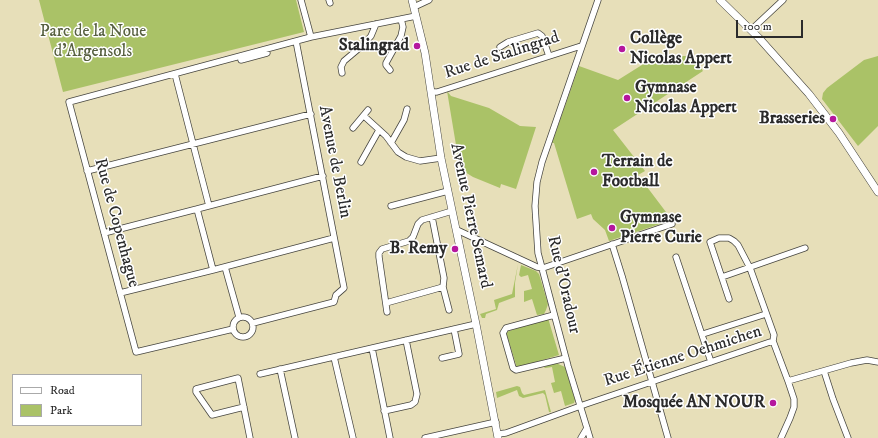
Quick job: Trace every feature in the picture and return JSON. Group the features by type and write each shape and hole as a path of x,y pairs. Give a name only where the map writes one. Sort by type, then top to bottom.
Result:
{"main road":[{"path":"720,0 751,30 789,71 830,121 878,191"},
{"name":"Avenue Pierre Semard","path":"413,3 425,53 441,158 457,230 498,436"}],"street":[{"path":"301,0 311,37"},
{"path":"413,3 429,0"},
{"name":"Rue d'Oradour","path":"590,438 566,358 538,253 535,206 537,182 554,125 598,0"},
{"path":"751,30 783,0"},
{"path":"209,206 175,75 311,37 416,16"},
{"path":"390,70 386,65 386,62 401,36 403,27 401,19"},
{"path":"342,73 341,67 344,61 371,36 376,24"},
{"path":"500,47 508,42 538,33 542,36 549,56"},
{"name":"Avenue de Berlin","path":"252,324 334,302 336,295 344,288 296,41"},
{"name":"Rue de Stalingrad","path":"432,92 438,92 581,46"},
{"name":"Rue de Copenhague","path":"175,75 69,102 136,352 233,329"},
{"path":"391,143 404,120 407,109"},
{"path":"353,128 368,110"},
{"path":"87,171 310,114"},
{"path":"364,116 379,130 398,152 412,160 420,161 441,158"},
{"path":"361,162 379,130"},
{"path":"104,233 323,176"},
{"path":"391,206 448,191"},
{"path":"197,209 213,270"},
{"path":"387,312 379,253 382,249 409,241 413,237 418,224 422,220 452,210"},
{"path":"432,217 444,278 443,287 449,310"},
{"path":"457,230 537,267 543,268 672,224"},
{"path":"729,299 710,242 724,237 729,238 738,245 750,268 774,335 773,341"},
{"path":"120,293 334,238"},
{"path":"612,244 668,438"},
{"path":"722,277 805,248"},
{"path":"676,257 711,362"},
{"path":"225,267 239,317"},
{"path":"386,303 443,287"},
{"path":"702,334 766,314"},
{"path":"554,315 506,328 503,333 513,368 516,370 566,358"},
{"path":"239,317 247,317 252,324 253,329 244,337 237,335 233,329 233,322 239,317"},
{"path":"260,374 476,324"},
{"path":"442,358 459,354 454,329"},
{"path":"384,411 415,402 417,394 406,340"},
{"name":"Rue Étienne Oehmichen","path":"498,436 581,406 773,341 794,399 794,407 781,438"},
{"path":"372,348 390,438"},
{"path":"334,357 353,438"},
{"path":"788,381 851,363 867,360 878,362"},
{"path":"280,370 295,438"},
{"path":"824,371 835,406 848,438"},
{"path":"244,407 212,415 196,392 196,389 238,378 244,407 250,438"},
{"path":"425,438 436,437 496,422"},
{"path":"582,438 587,428"}],"green space":[{"name":"Parc de la Noue d'Argensols","path":"39,0 296,0 304,32 63,92"},
{"path":"661,53 668,59 671,56 692,56 703,71 613,130 645,171 638,175 672,220 609,241 605,230 593,219 591,214 577,219 554,143 552,143 579,66 618,80"},
{"path":"878,56 878,126 858,146 822,99 823,93 827,88 864,60"},
{"path":"447,91 451,96 489,108 520,126 536,127 516,189 501,184 500,188 473,177 460,169"},
{"path":"518,264 515,283 515,297 499,303 497,310 486,314 485,318 482,318 480,314 496,309 494,300 512,294"},
{"path":"521,265 536,271 539,274 548,304 544,314 537,315 532,299 524,302 524,291 532,289 528,275 521,277 519,275"},
{"path":"548,318 559,355 517,368 506,332"},
{"path":"556,363 565,367 575,400 574,403 565,406 561,391 554,393 551,383 555,382 552,367 544,367"},
{"path":"517,386 520,387 524,395 545,390 551,412 549,412 545,395 543,393 523,398 519,396 517,390 497,398 496,392"}],"place":[{"name":"Stalingrad","path":"417,46"},
{"name":"Collège Nicolas Appert","path":"622,49"},
{"name":"Gymnase Nicolas Appert","path":"627,98"},
{"name":"Brasseries","path":"833,119"},
{"name":"Terrain de Football","path":"594,172"},
{"name":"Gymnase Pierre Curie","path":"612,228"},
{"name":"B. Remy","path":"455,249"},
{"name":"Mosquée AN NOUR","path":"773,403"}]}
